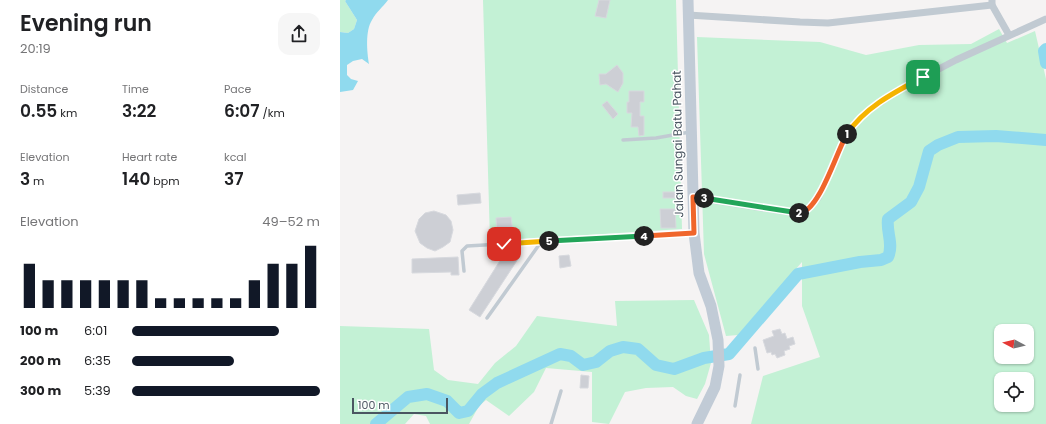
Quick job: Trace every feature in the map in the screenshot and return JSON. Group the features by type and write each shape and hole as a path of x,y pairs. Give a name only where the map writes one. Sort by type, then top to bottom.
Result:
{"street":[{"name":"Jalan Sungai Batu Pahat","path":"688,0 694,233 699,273 711,306 718,340 719,366 715,387 697,424"},
{"path":"688,15 800,22 828,22 992,3 1009,35"},
{"path":"693,197 803,213 818,198 845,138 860,117 894,92 956,60 1046,19"}],"lane":[{"path":"623,140 656,138 691,131"},
{"path":"464,271 462,251 467,246 694,233"},
{"path":"487,318 541,242"},
{"path":"755,348 758,369"},
{"path":"735,406 740,375"},
{"path":"552,424 561,391"}],"green space":[{"path":"340,0 346,0 345,1 357,20 354,29 348,33 340,32"},
{"path":"483,0 676,0 682,229 490,241"},
{"path":"999,29 1007,43 1035,31 1046,79 1046,424 751,424 763,376 820,357 802,306 802,262 738,335 726,336 704,254 697,37 820,42 866,55 919,45 971,44"},
{"path":"694,300 709,335 711,363 705,384 697,399 686,396 673,387 646,388 625,392 609,424 592,422 592,372 546,368 534,392 509,416 486,400 479,406 469,424 430,424 426,416 414,414 405,424 340,424 340,326 429,329 434,370 448,380 478,384 495,363 516,346 537,316 617,326 615,301"}],"water":[{"path":"388,0 375,14 368,30 367,42 369,64 362,59 353,61 347,65 347,75 351,79 358,81 353,90 340,92 340,32 348,33 354,29 357,20 345,1"}],"building":[{"path":"599,0 610,0 606,18 595,16"},
{"path":"617,65 623,73 623,83 618,92 606,84 600,85 599,74 606,74"},
{"path":"629,91 644,91 644,102 640,102 640,116 644,116 644,135 639,136 638,127 631,127 632,113 627,113"},
{"path":"607,101 618,114 613,119 602,105"},
{"path":"663,192 675,192 675,198 663,198"},
{"path":"480,193 481,203 458,205 457,195"},
{"path":"660,209 675,209 676,228 661,228"},
{"path":"434,211 446,215 451,221 453,230 450,242 435,251 420,243 415,231 419,219 425,213"},
{"path":"511,217 513,232 497,234 496,218"},
{"path":"506,251 518,259 480,317 469,310"},
{"path":"569,255 571,266 560,268 559,256"},
{"path":"458,257 459,275 451,275 451,272 412,273 412,259"},
{"path":"780,329 782,334 785,333 787,339 793,337 795,344 789,346 790,349 784,351 785,355 777,358 775,354 772,355 771,352 767,353 763,340 774,336 772,331"},
{"path":"581,375 589,376 588,388 580,388"}],"waterway":[{"path":"1046,49 1044,51 1046,63"},
{"path":"376,424 408,397 427,394 447,401 459,413 468,411 482,394 497,383 560,354 571,356 583,365 596,362 610,351 623,347 638,349 656,365 674,369 704,358 729,354 798,274 860,262 881,260 888,257 890,252 888,219 911,202 919,187 929,151 938,145 958,137 996,136 1046,140"}],"route":[{"path":"504,244 694,233 693,197 803,213 818,198 845,138 860,117 894,92 923,77"}]}
